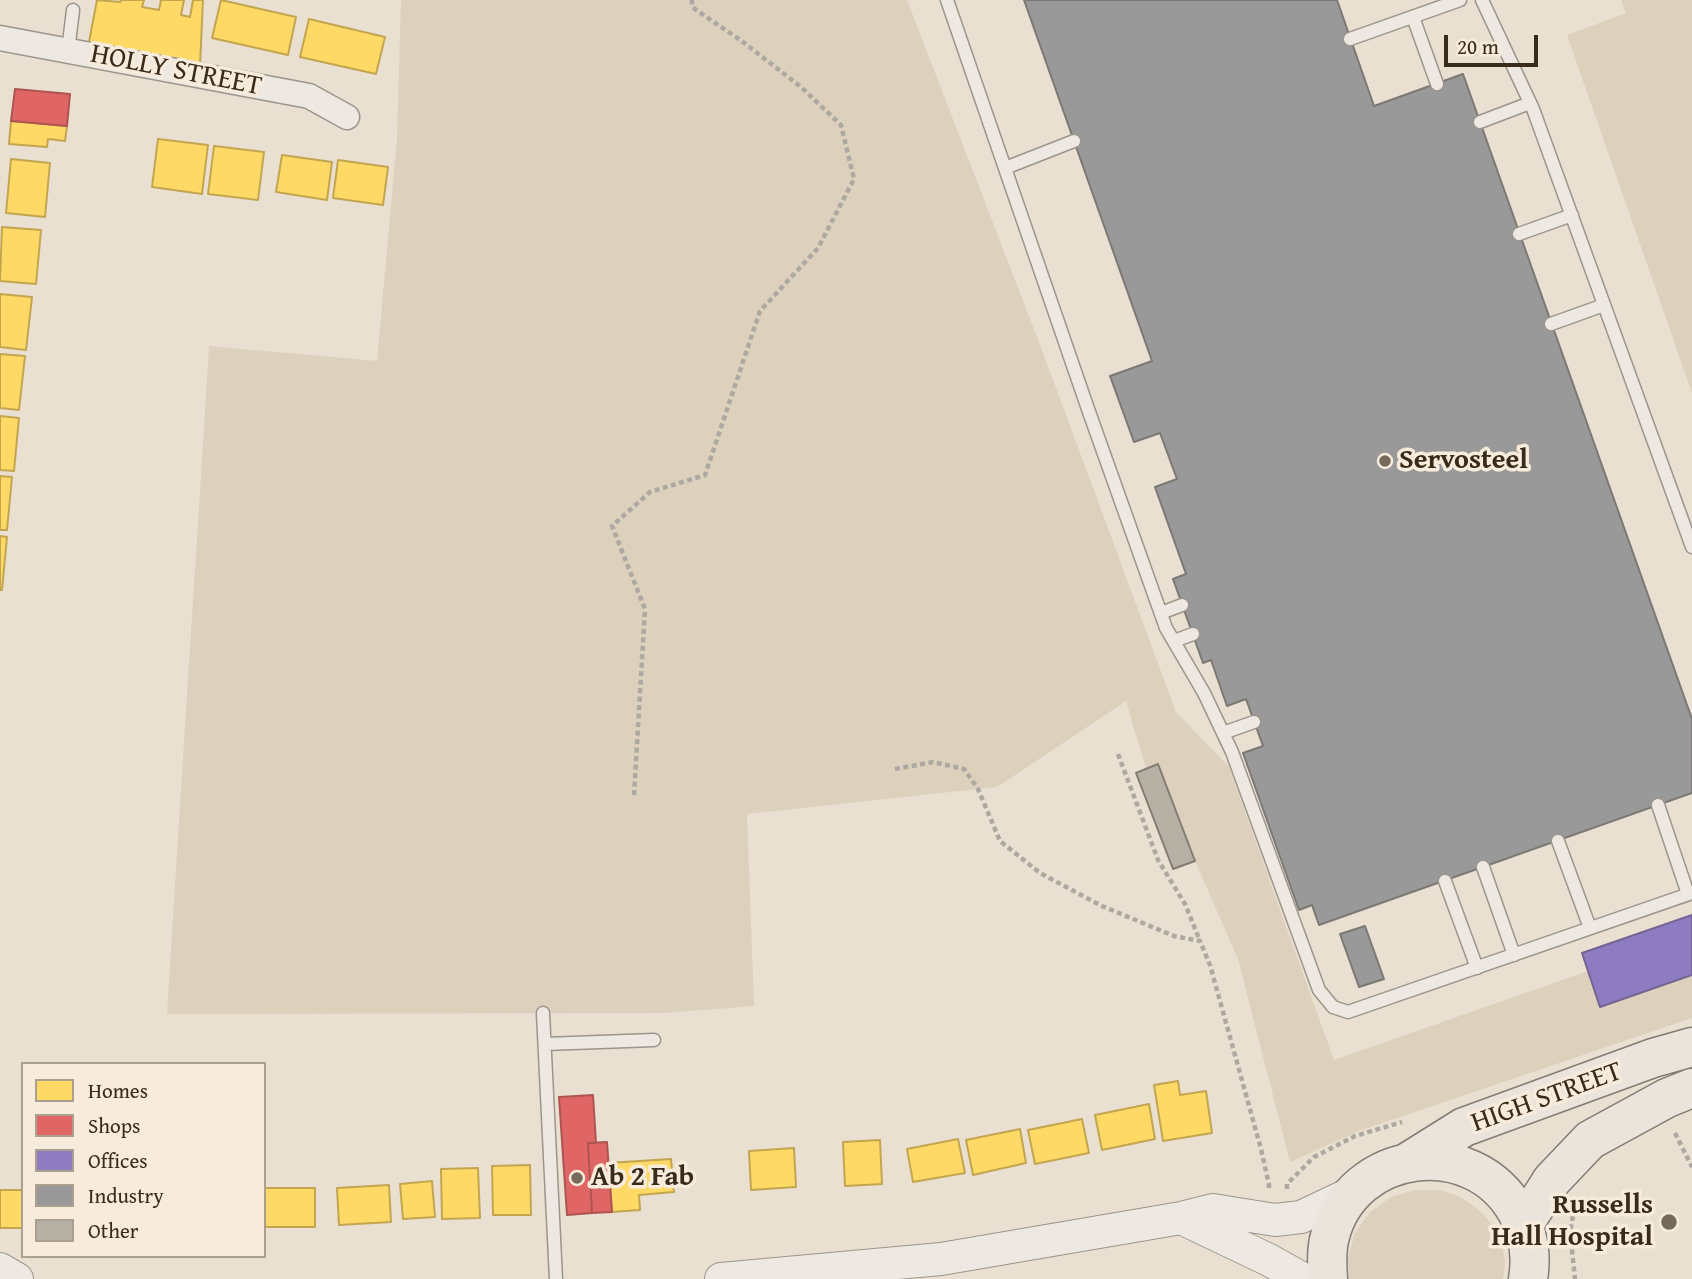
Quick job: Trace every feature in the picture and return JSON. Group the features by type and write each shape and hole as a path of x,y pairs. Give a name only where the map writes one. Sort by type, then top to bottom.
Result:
{"main road":[{"name":"HIGH STREET","path":"1408,1162 1464,1127 1692,1046"},
{"name":"HIGH STREET","path":"1529,1258 1552,1180 1590,1140 1667,1098 1692,1088"},
{"path":"1328,1279 1327,1255 1330,1236 1336,1219 1354,1192 1376,1174 1408,1162 1434,1160 1459,1164 1493,1182 1511,1201 1529,1258"}],"street":[{"name":"HOLLY STREET","path":"0,38 309,96 347,117"},
{"path":"721,1279 941,1259 1213,1210 1275,1220 1301,1217 1354,1192"},
{"path":"1181,1217 1303,1279"},
{"path":"0,1269 17,1279"}],"lane":[{"path":"947,0 1166,628 1204,693 1232,752 1319,990 1332,1007 1348,1012 1691,893 1658,805"},
{"path":"1350,39 1460,0"},
{"path":"1482,0 1530,103 1692,547"},
{"path":"68,51 73,10"},
{"path":"1413,17 1437,84"},
{"path":"1480,122 1530,103"},
{"path":"1005,169 1074,141"},
{"path":"1519,234 1572,215"},
{"path":"1551,324 1604,304"},
{"path":"1161,613 1182,605"},
{"path":"1174,640 1193,634"},
{"path":"1223,733 1254,722"},
{"path":"1559,841 1590,928"},
{"path":"1483,867 1514,955"},
{"path":"1446,880 1477,968"},
{"path":"543,1013 556,1279"},
{"path":"545,1044 654,1040"}],"path":[{"path":"634,795 645,609 612,526 650,492 705,475 760,311 818,248 854,179 841,125 801,87 692,7 692,0"},
{"path":"1118,754 1158,860 1185,904 1210,965 1269,1185 1264,1218"},
{"path":"895,769 933,762 964,769 978,789 1000,841 1040,873 1102,906 1174,936 1200,941"},
{"path":"1663,1137 1683,1126"},
{"path":"1674,1130 1692,1167"},
{"path":"1575,1279 1570,1231 1577,1210"}],"shaded area":[{"path":"401,0 907,0 1042,350 1176,712 1229,767 1334,1060 1588,971 1601,1007 1692,975 1692,1018 1359,1131 1290,1162 1238,959 1195,861 1158,765 1146,769 1126,701 997,787 747,814 754,1006 665,1013 167,1014 209,346 377,361 397,139"},
{"path":"1621,0 1692,0 1692,393 1567,35 1626,13"},
{"path":"1415,1190 1440,1190 1455,1195 1485,1217 1499,1238 1503,1250 1503,1279 1349,1279 1348,1258 1355,1233 1370,1212 1391,1197"}],"building: Homes":[{"path":"97,0 144,0 142,7 159,10 161,0 184,0 181,15 190,17 193,0 203,0 200,65 89,42"},
{"path":"221,0 296,17 288,55 212,38"},
{"path":"309,19 385,37 376,74 300,57"},
{"path":"11,121 67,126 65,141 48,139 47,147 9,144"},
{"path":"158,139 208,145 202,194 152,187"},
{"path":"214,146 264,152 258,200 208,194"},
{"path":"282,155 332,162 327,200 276,192"},
{"path":"11,159 50,163 45,217 6,213"},
{"path":"338,160 388,167 383,205 333,198"},
{"path":"2,227 41,230 36,284 0,281"},
{"path":"0,294 32,297 26,350 0,347"},
{"path":"0,354 25,356 19,410 0,408"},
{"path":"0,416 19,418 14,471 0,470"},
{"path":"0,476 12,477 7,530 0,530"},
{"path":"0,536 7,537 2,590 0,590"},
{"path":"1178,1081 1180,1095 1206,1091 1212,1133 1163,1141 1154,1085"},
{"path":"1149,1104 1155,1139 1102,1150 1095,1115"},
{"path":"1082,1119 1089,1153 1035,1164 1028,1130"},
{"path":"1020,1129 1026,1163 973,1175 966,1140"},
{"path":"958,1139 965,1173 913,1182 907,1149"},
{"path":"880,1140 882,1184 845,1186 843,1142"},
{"path":"794,1148 796,1187 751,1190 749,1151"},
{"path":"671,1159 674,1192 639,1195 640,1210 612,1212 608,1163"},
{"path":"530,1165 531,1215 493,1215 492,1166"},
{"path":"478,1168 480,1218 442,1219 441,1169"},
{"path":"432,1181 435,1217 403,1219 400,1184"},
{"path":"389,1185 391,1222 339,1225 337,1188"},
{"path":"266,1188 315,1188 315,1227 266,1227"},
{"path":"0,1190 21,1190 21,1228 0,1228"}],"building: Shops":[{"path":"15,89 70,94 67,126 11,121"},
{"name":"Ab 2 Fab","path":"593,1095 596,1143 588,1143 592,1213 567,1215 559,1097"},
{"path":"607,1142 612,1212 592,1213 588,1143"}],"building: Offices":[{"path":"1692,915 1692,975 1600,1007 1582,953"}],"building: Industry":[{"name":"Servosteel","path":"1024,0 1337,0 1374,106 1463,74 1692,719 1692,793 1319,925 1312,905 1299,910 1243,753 1263,746 1246,699 1227,706 1211,660 1203,663 1173,579 1186,574 1155,487 1177,479 1160,433 1134,442 1110,376 1152,361"},
{"path":"1365,926 1384,979 1359,987 1340,934"}],"building: Other":[{"path":"1158,764 1195,861 1173,869 1136,773"}],"place":[{"name":"Servosteel","path":"1385,461"},
{"name":"Ab 2 Fab","path":"577,1178"},
{"name":"Russells Hall Hospital","path":"1669,1222"}]}
